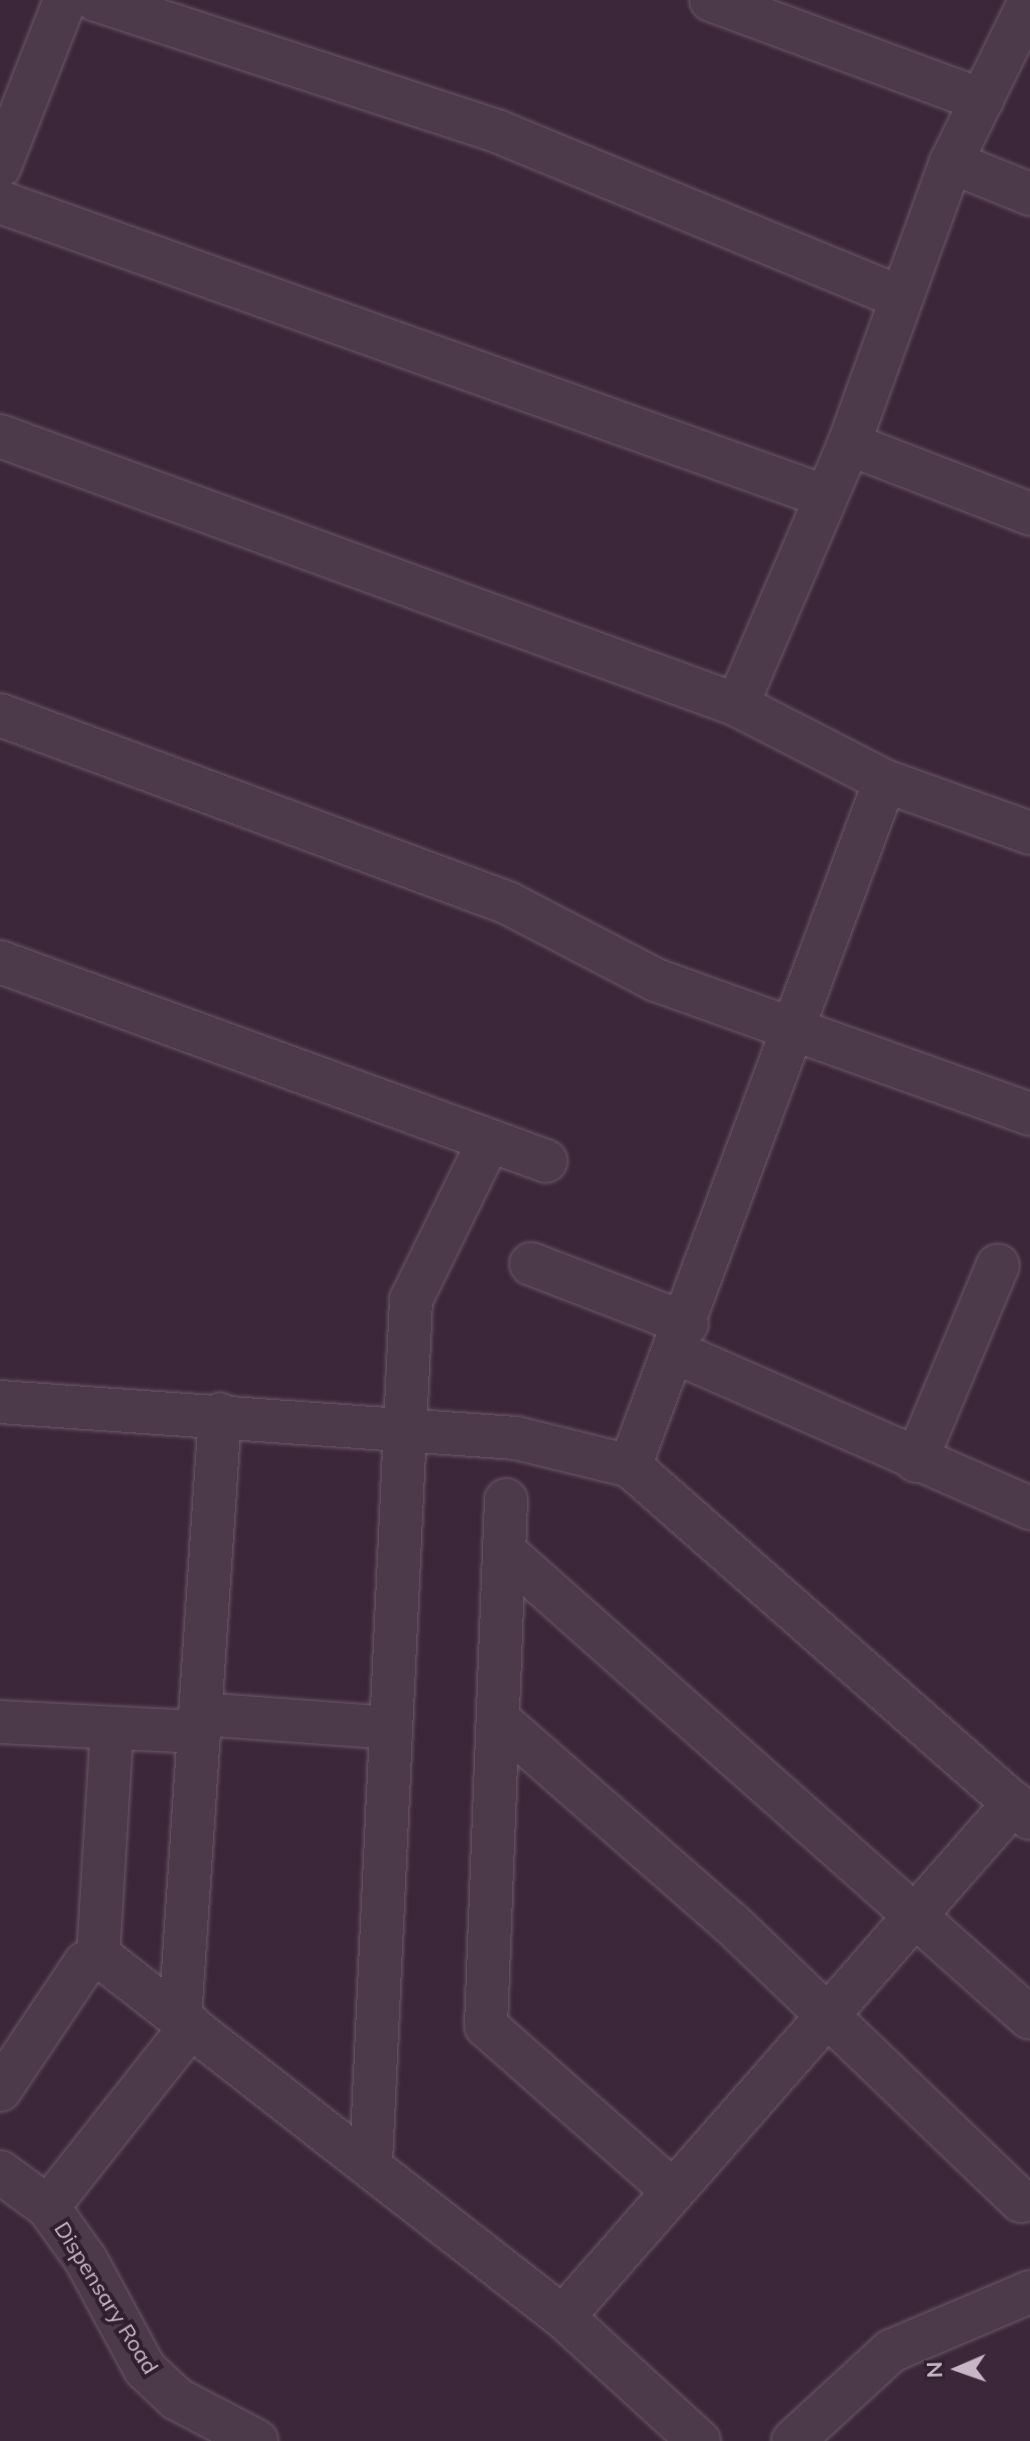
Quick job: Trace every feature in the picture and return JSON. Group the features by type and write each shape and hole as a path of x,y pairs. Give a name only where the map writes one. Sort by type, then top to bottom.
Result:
{"street":[{"path":"0,166 65,0"},
{"path":"96,0 499,132 901,298"},
{"path":"711,0 982,100"},
{"path":"737,705 824,496 849,444 951,162 1030,1"},
{"path":"951,162 1030,194"},
{"path":"0,202 824,496"},
{"path":"0,436 737,705 885,781 1030,833"},
{"path":"849,444 1030,514"},
{"path":"0,715 508,903 656,980 795,1026 1030,1114"},
{"path":"630,1466 682,1338 885,781"},
{"path":"0,962 546,1161"},
{"path":"371,2161 411,1300 489,1141"},
{"path":"531,1264 682,1338 916,1461 1030,1508"},
{"path":"916,1461 998,1265"},
{"path":"0,1402 220,1414 516,1438 630,1466 1022,1811 914,1918 563,2317"},
{"path":"48,2207 185,2022 220,1414"},
{"path":"506,1500 500,1721 486,2026 672,2190"},
{"path":"504,1551 1030,2018"},
{"path":"500,1721 829,2015 1021,2201"},
{"path":"0,1722 112,1728 200,1723 390,1728"},
{"path":"98,1957 112,1728"},
{"path":"98,1957 371,2161 563,2317 699,2441"},
{"path":"0,2090 85,1963 98,1957"},
{"name":"Dispensary Road","path":"0,2172 48,2207 86,2260 145,2369 177,2399 257,2441"},
{"path":"793,2441 891,2351 1030,2292"}]}
